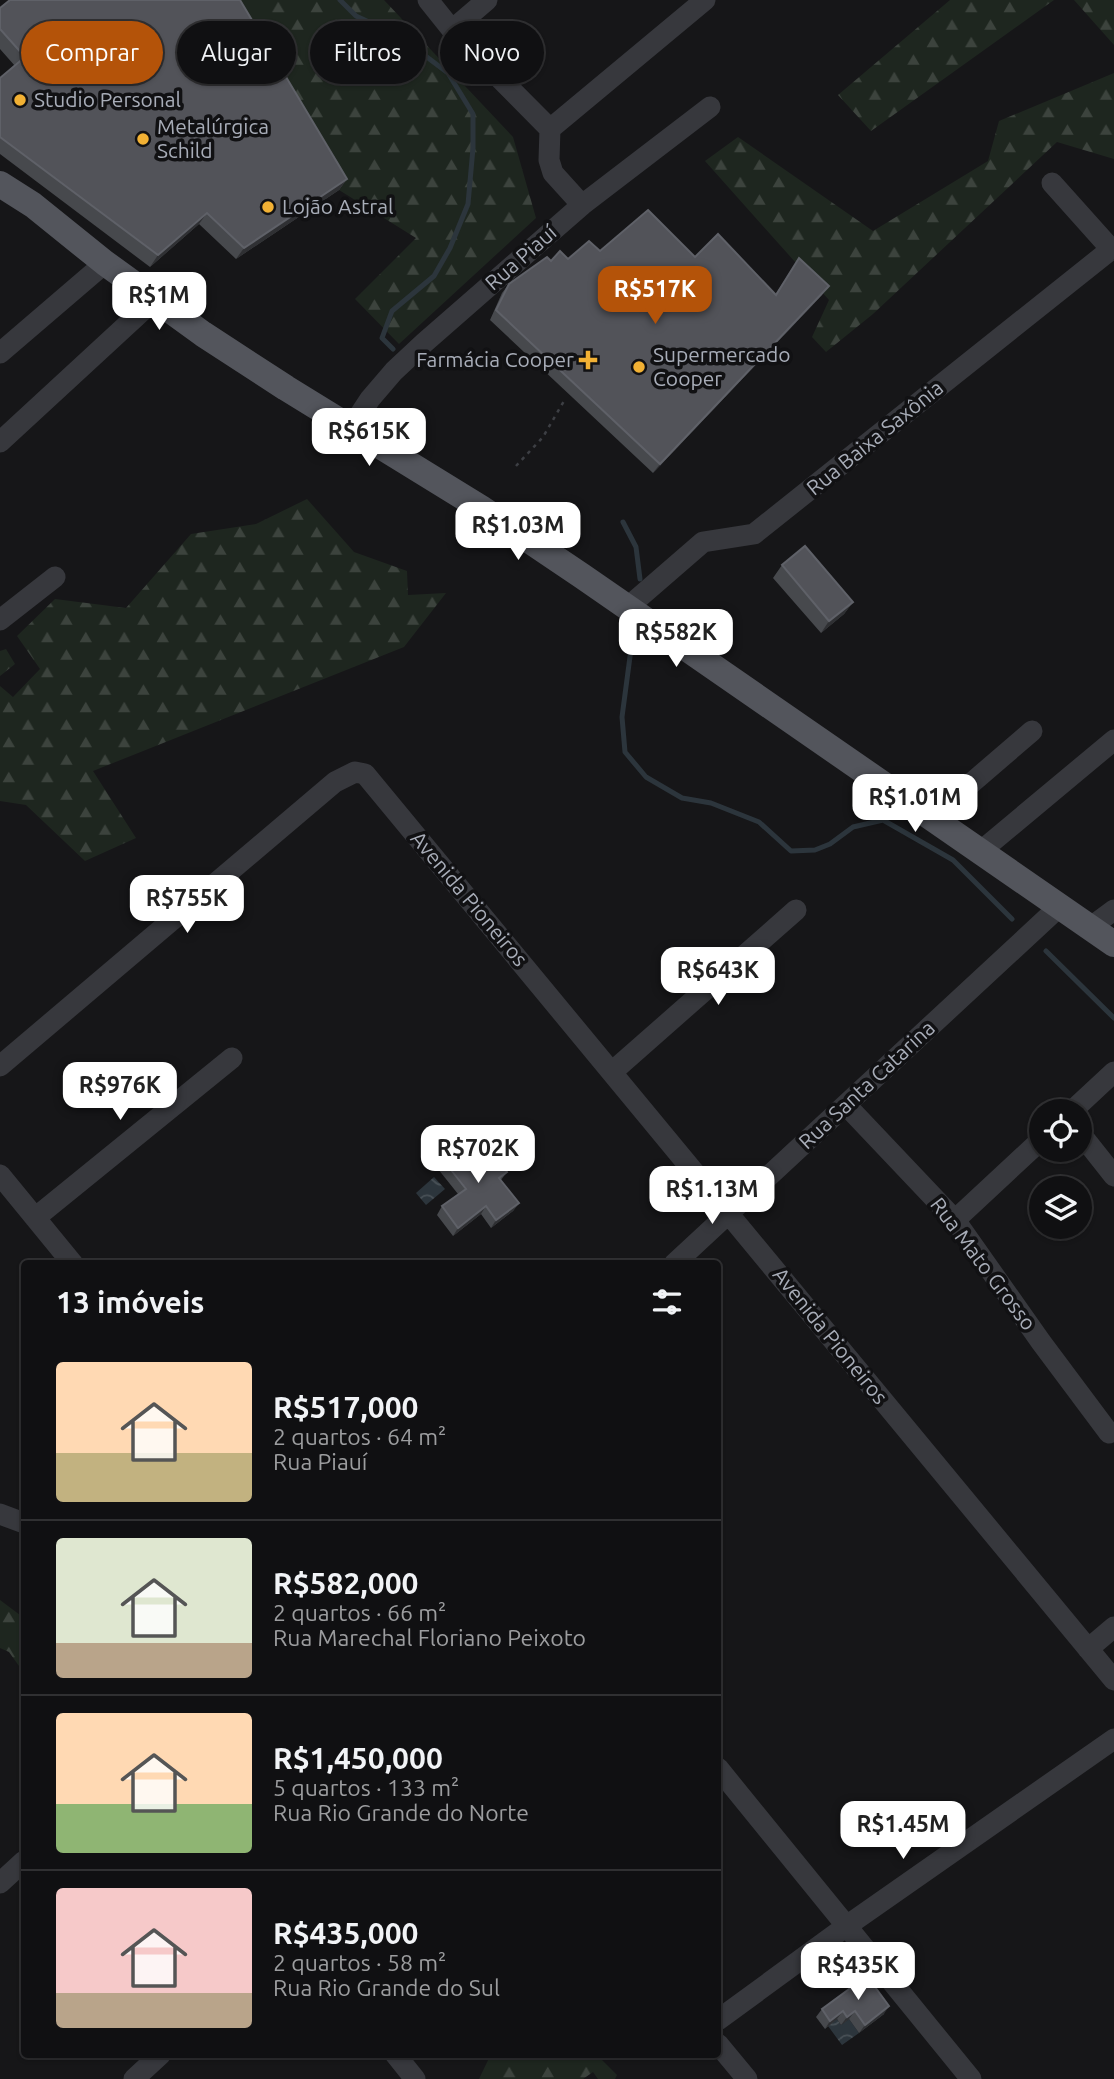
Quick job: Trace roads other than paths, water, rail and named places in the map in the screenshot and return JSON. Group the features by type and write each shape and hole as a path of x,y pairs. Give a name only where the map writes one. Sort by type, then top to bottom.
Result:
{"main road":[{"path":"0,184 33,205 105,263 203,334 481,508 1114,944"}],"street":[{"path":"428,0 445,21"},
{"path":"462,21 487,0"},
{"path":"550,129 705,0"},
{"path":"505,84 550,129 549,160 553,173 582,205"},
{"name":"Rua Piauí","path":"351,428 370,399 394,371 582,205 710,107"},
{"path":"1052,183 1113,248"},
{"name":"Rua Baixa Saxônia","path":"628,607 703,542 754,534 1113,248"},
{"path":"0,354 105,263"},
{"path":"0,442 154,300"},
{"path":"0,620 55,577"},
{"path":"932,817 1032,731"},
{"path":"981,850 1114,740"},
{"name":"Avenida Pioneiros","path":"0,1066 335,782 355,772 365,774 1114,1680"},
{"name":"Rua Santa Catarina","path":"678,1260 1060,906"},
{"path":"612,1072 796,910"},
{"path":"1091,927 1114,910"},
{"path":"35,1218 232,1058"},
{"path":"1085,1099 1114,1072"},
{"name":"Rua Mato Grosso","path":"846,1105 955,1220 1109,1433"},
{"path":"1092,1148 1114,1176"},
{"path":"955,1220 1029,1151"},
{"path":"0,1175 70,1260"},
{"path":"0,1514 21,1522"},
{"path":"1088,1649 1114,1627"},
{"path":"721,2018 848,1925 1114,1739"},
{"path":"721,1772 971,2079"},
{"path":"0,1883 21,1864"},
{"path":"721,2048 747,2079"},
{"path":"134,2079 157,2058"},
{"path":"398,2058 415,2079"}],"water":[{"path":"434,1177 445,1189 426,1205 416,1193"},
{"path":"837,2019 841,2025 849,2019 859,2033 842,2045 828,2026"}],"waterway":[{"path":"340,0 356,16 399,36 448,73 473,114 468,204 450,248 434,276 392,311 382,338 393,349"},
{"path":"623,522 636,547 640,579"},
{"path":"633,634 622,717 625,752 646,777 682,798 711,803 759,822 791,851 815,850 830,844 853,827 883,820 953,860 1012,919"},
{"path":"1046,951 1114,1018"}],"place":[{"name":"Studio Personal","path":"20,100"},
{"name":"Metalúrgica Schild","path":"143,139"},
{"name":"Lojão Astral","path":"268,207"},
{"name":"Farmácia Cooper","path":"588,360"},
{"name":"Supermercado Cooper","path":"639,367"}]}
